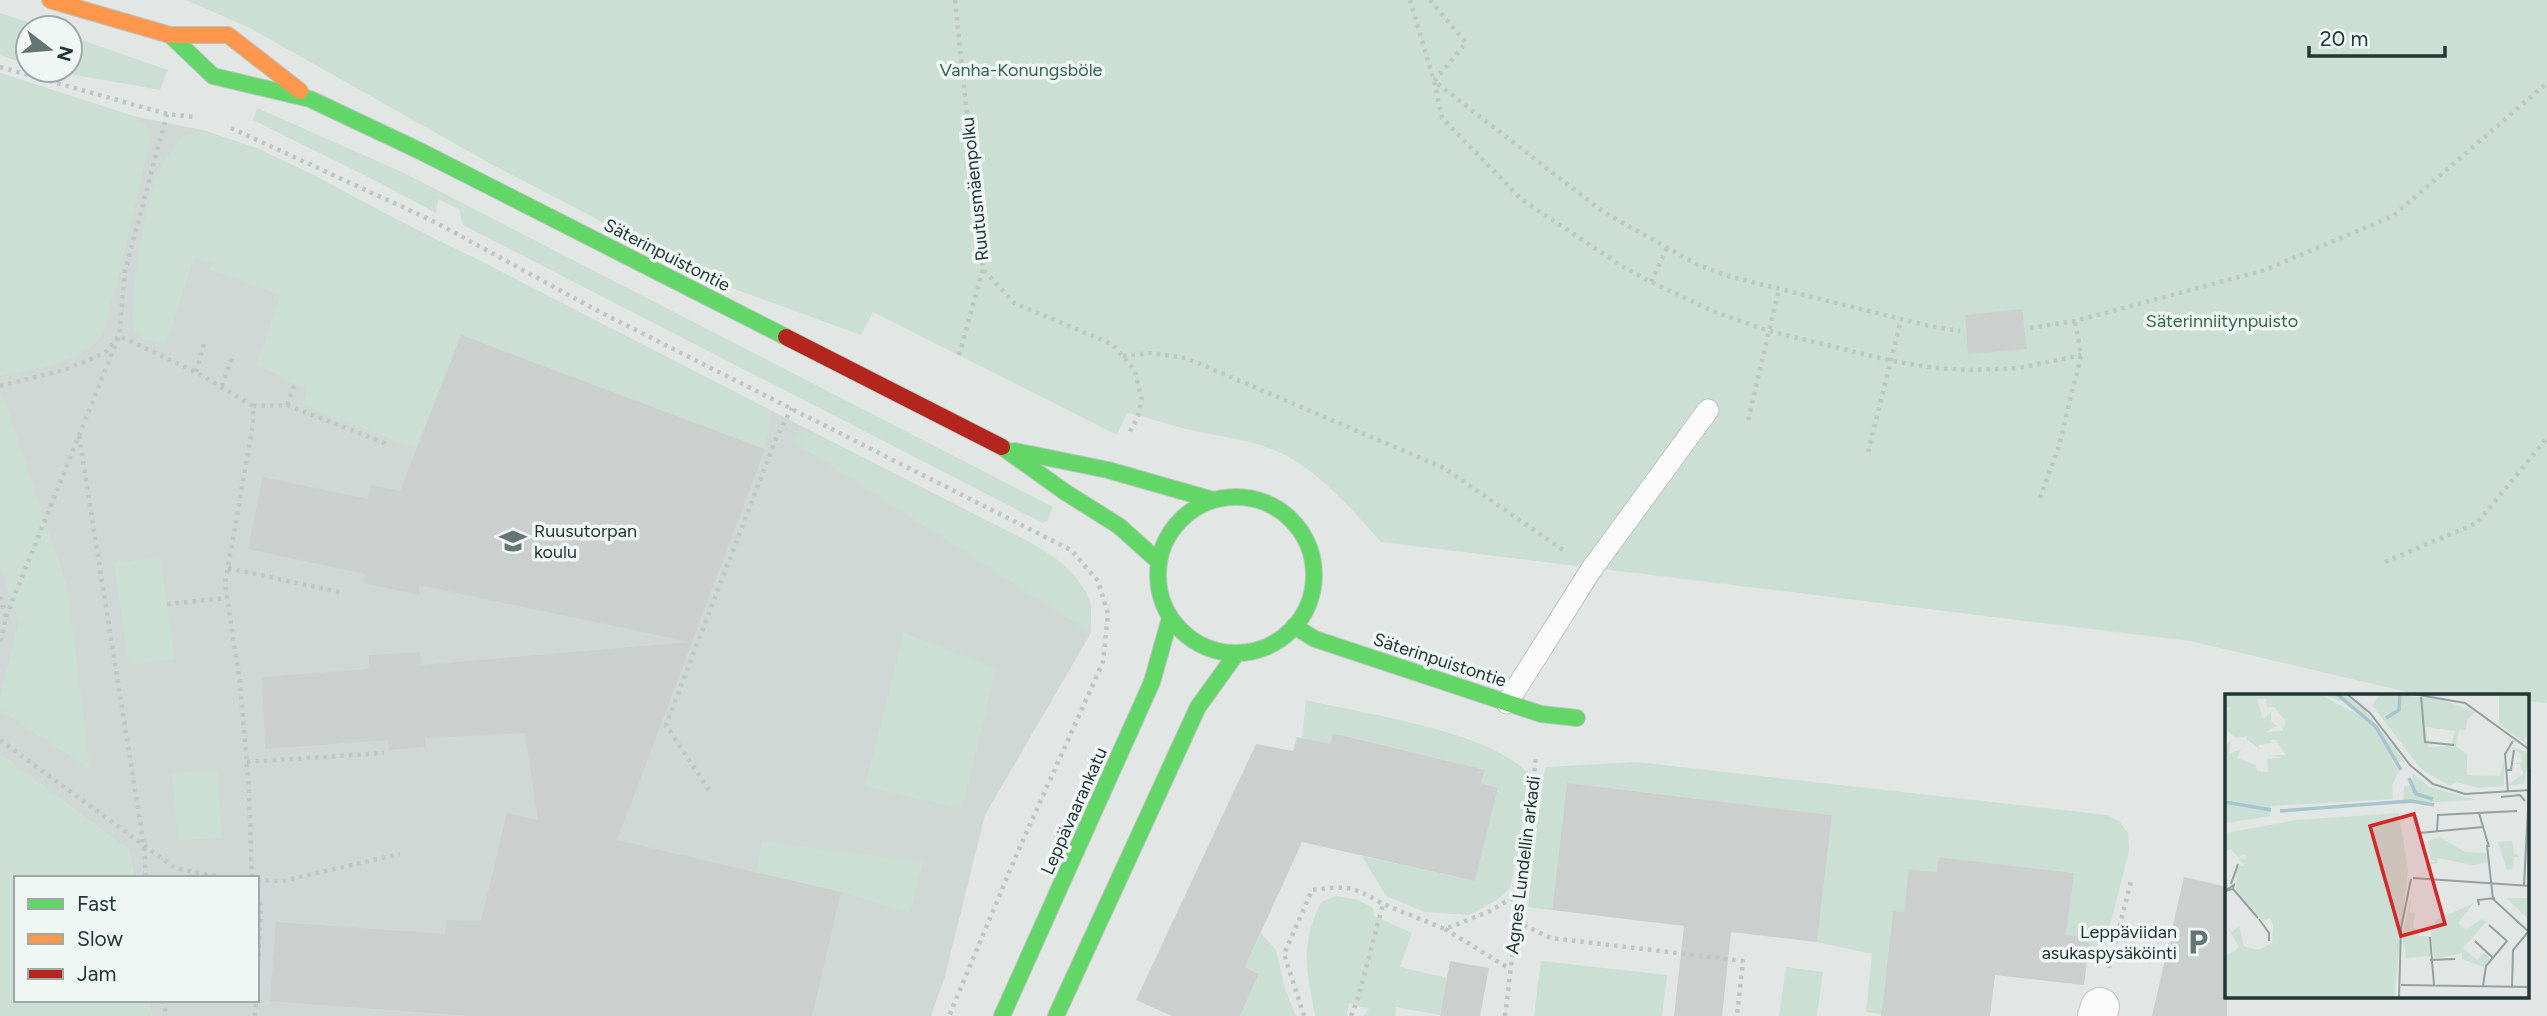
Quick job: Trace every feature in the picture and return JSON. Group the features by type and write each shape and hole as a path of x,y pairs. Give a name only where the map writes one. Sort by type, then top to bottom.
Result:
{"main road":[{"name":"Säterinpuistontie","path":"50,0 170,35 228,35 310,99"},
{"name":"Säterinpuistontie","path":"170,35 213,76 310,99 420,150 1006,449 1065,492 1119,526 1158,561"},
{"name":"Säterinpuistontie","path":"1006,449 1108,470 1213,500"},
{"path":"1233,497 1253,499 1274,507 1293,522 1304,538 1311,556 1312,592 1305,610 1281,639 1267,647 1237,653 1216,651 1181,631 1170,618 1161,600 1157,580 1158,561 1166,538 1179,521 1213,500 1233,497"},
{"name":"Leppävaarankatu","path":"1002,1016 1152,682 1170,618"},
{"name":"Säterinpuistontie","path":"1294,626 1315,639 1507,703 1541,714 1577,718"},
{"path":"1056,1016 1188,727 1198,707 1237,653"}],"lane":[{"path":"1507,703 1591,570 1708,410"}],"path":[{"name":"Ruutusmäenpolku","path":"955,0 983,269 1014,303 1112,344 1134,369 1142,399 1137,419"},
{"path":"1410,0 1442,118 1521,199 1620,265 1651,282 1715,312 1769,331 1892,361 1970,370 2019,368 2081,355"},
{"path":"1430,0 1466,43 1434,81"},
{"path":"0,67 167,114 198,117"},
{"path":"1434,81 1602,211 1696,264 1728,276 1901,320 1960,331"},
{"path":"2030,328 2076,321 2265,270 2393,216 2547,83"},
{"path":"0,644 6,617 120,336 125,271 167,114"},
{"path":"220,124 243,132 433,221 598,311 1071,550 1098,581 1108,614 1102,662 949,1016"},
{"path":"1651,282 1667,248"},
{"path":"959,355 983,269"},
{"path":"1748,420 1779,289"},
{"path":"1868,452 1901,320"},
{"path":"2040,498 2059,446 2081,355 2076,321"},
{"path":"120,336 196,372 253,406 287,405 387,444"},
{"path":"0,386 64,370 105,353 120,336"},
{"path":"196,372 205,341"},
{"path":"1122,356 1151,353 1186,358 1444,468 1591,570"},
{"path":"222,386 232,357"},
{"path":"287,405 295,384"},
{"path":"252,876 247,762 240,683 225,584 253,424 253,406"},
{"path":"709,790 666,725 777,436 792,408"},
{"path":"79,435 144,846 146,876"},
{"path":"2385,562 2477,523 2547,438"},
{"path":"228,568 343,593"},
{"path":"0,597 6,617"},
{"path":"167,604 226,598"},
{"name":"Agnes Lundellin arkadi","path":"1505,1016 1541,714"},
{"path":"0,740 175,868 213,876"},
{"path":"247,762 384,753"},
{"path":"259,880 282,881 400,853"},
{"path":"2099,1011 2131,881"},
{"path":"1304,1016 1284,954 1312,890 1346,886 1361,891 1383,904 1445,929 1510,969"},
{"path":"1445,929 1489,912 1520,893"},
{"path":"259,900 259,943"},
{"path":"1351,1016 1359,998 1383,904"},
{"path":"1516,922 1551,938 1744,961 1737,1016"}],"shaded area":[{"name":"Ruusutorpan koulu","path":"0,73 14,78 14,84 34,84 133,116 202,130 259,149 1019,537 1072,573 1086,592 1091,606 1091,633 985,815 945,976 931,1016 152,1016 149,1002 259,1002 259,876 134,876 129,850 0,755"}],"green space":[{"name":"Säterinniitynpuisto","path":"186,0 2547,0 2547,703 2530,701 2530,694 2407,692 2190,641 1381,542 1325,483 1285,455 1247,441 1127,413 1117,435 873,312 861,335 721,284 491,164 252,29"},
{"path":"0,13 14,18 14,60 0,55"},
{"path":"84,41 168,70 160,90 84,77"},
{"path":"0,73 14,78 14,84 34,84 133,116 147,126 150,141 115,292 102,335 84,352 71,358 41,368 0,376"},
{"path":"257,108 402,172 1053,507 1048,520 1043,523 463,225 459,209 438,199 436,213 253,120"},
{"path":"202,130 259,149 314,175 414,229 766,408 772,414 765,449 461,335 417,449 302,405 308,389 256,366 281,295 210,270 212,263 194,258 166,344 142,338 134,331 133,299 143,231 156,177 182,136"},
{"path":"2,394 67,586 90,769 0,710 0,697 19,622 0,564"},
{"path":"804,432 824,438 1015,534 1053,556 1073,574 1083,588 1090,609 1091,633 791,440"},
{"path":"160,557 175,659 129,665 114,563"},
{"path":"904,633 996,668 962,809 865,786"},
{"path":"1306,700 1453,734 1507,757 1526,771 1525,819 1510,888 1497,900 1469,915 1425,912 1386,896 1362,856 1475,881 1498,788 1481,783 1485,770 1334,733 1330,745 1302,738"},
{"path":"0,755 129,850 134,876 14,876 14,1002 149,1002 152,1016 0,1016"},
{"path":"1637,762 2107,815 2119,821 2128,833 2129,851 2107,937 2088,952 2089,938 2066,935 2073,873 1940,857 1937,872 1908,869 1904,912 1893,911 1881,1014 1866,1012 1872,954 1817,942 1832,815 1567,783 1552,910 1528,907 1541,783 1546,767"},
{"path":"217,770 222,838 178,840 172,774"},
{"path":"762,842 923,862 910,913 841,892 756,873"},
{"path":"1336,896 1358,900 1373,908 1374,916 1412,933 1400,967 1447,978 1440,1015 1396,1007 1395,1016 1363,1016 1369,1009 1349,1003 1346,1016 1315,1016 1307,946 1321,902"},
{"path":"1261,933 1276,950 1285,989 1296,1016 1240,1016 1259,974 1245,967"},
{"path":"1541,961 1667,975 1662,1016 1534,1016"},
{"path":"1786,967 1823,972 1817,1016 1779,1016"}],"building":[{"path":"2022,309 2027,349 1968,354 1965,315"},
{"path":"461,335 765,449 617,840 841,892 812,1016 470,1016 270,1001 276,922 445,934 446,920 481,921 507,813 538,820 525,733 425,738 426,747 389,750 388,740 265,749 262,677 369,669 369,655 420,652 421,665 690,642 419,585 420,595 363,583 365,574 248,549 263,477 368,499 371,485 400,491"},
{"path":"1333,733 1485,770 1481,783 1498,788 1475,881 1302,842 1245,967 1259,974 1240,1016 1172,1016 1136,1000 1256,744 1293,751 1297,737 1330,744"},
{"path":"1567,783 1832,815 1817,942 1731,932 1722,1016 1674,1016 1684,926 1552,910"},
{"path":"1939,857 2074,873 2066,935 2090,938 2084,985 1995,975 1990,1016 1881,1016 1893,911 1904,912 1908,869 1937,872"},
{"name":"Leppäviidan asukaspysäköinti","path":"2184,877 2225,887 2227,1016 2152,1016"},
{"path":"1450,961 1489,968 1480,1016 1440,1016"}],"traffic: fast":[{"path":"170,35 213,76 310,99 420,151 786,337"},
{"path":"1002,447 1119,526 1158,561"},
{"path":"1015,451 1108,470 1213,500"},
{"path":"1236,497 1266,503 1291,520 1308,545 1314,575 1308,605 1291,630 1266,647 1236,653 1206,647 1181,630 1164,605 1158,575 1164,545 1181,520 1206,503 1236,497"},
{"path":"1002,1016 1152,682 1170,618"},
{"path":"1294,626 1315,639 1541,714 1577,718"},
{"path":"1056,1016 1198,707 1237,653"}],"traffic: slow":[{"path":"50,0 170,35 228,35 300,91"}],"traffic: jam":[{"path":"786,337 1002,447"}],"place":[{"name":"Ruusutorpan koulu","path":"513,541"},
{"name":"Leppäviidan asukaspysäköinti","path":"2198,942"}],"park label":[{"name":"Vanha-Konungsböle","path":"1021,70"}]}
